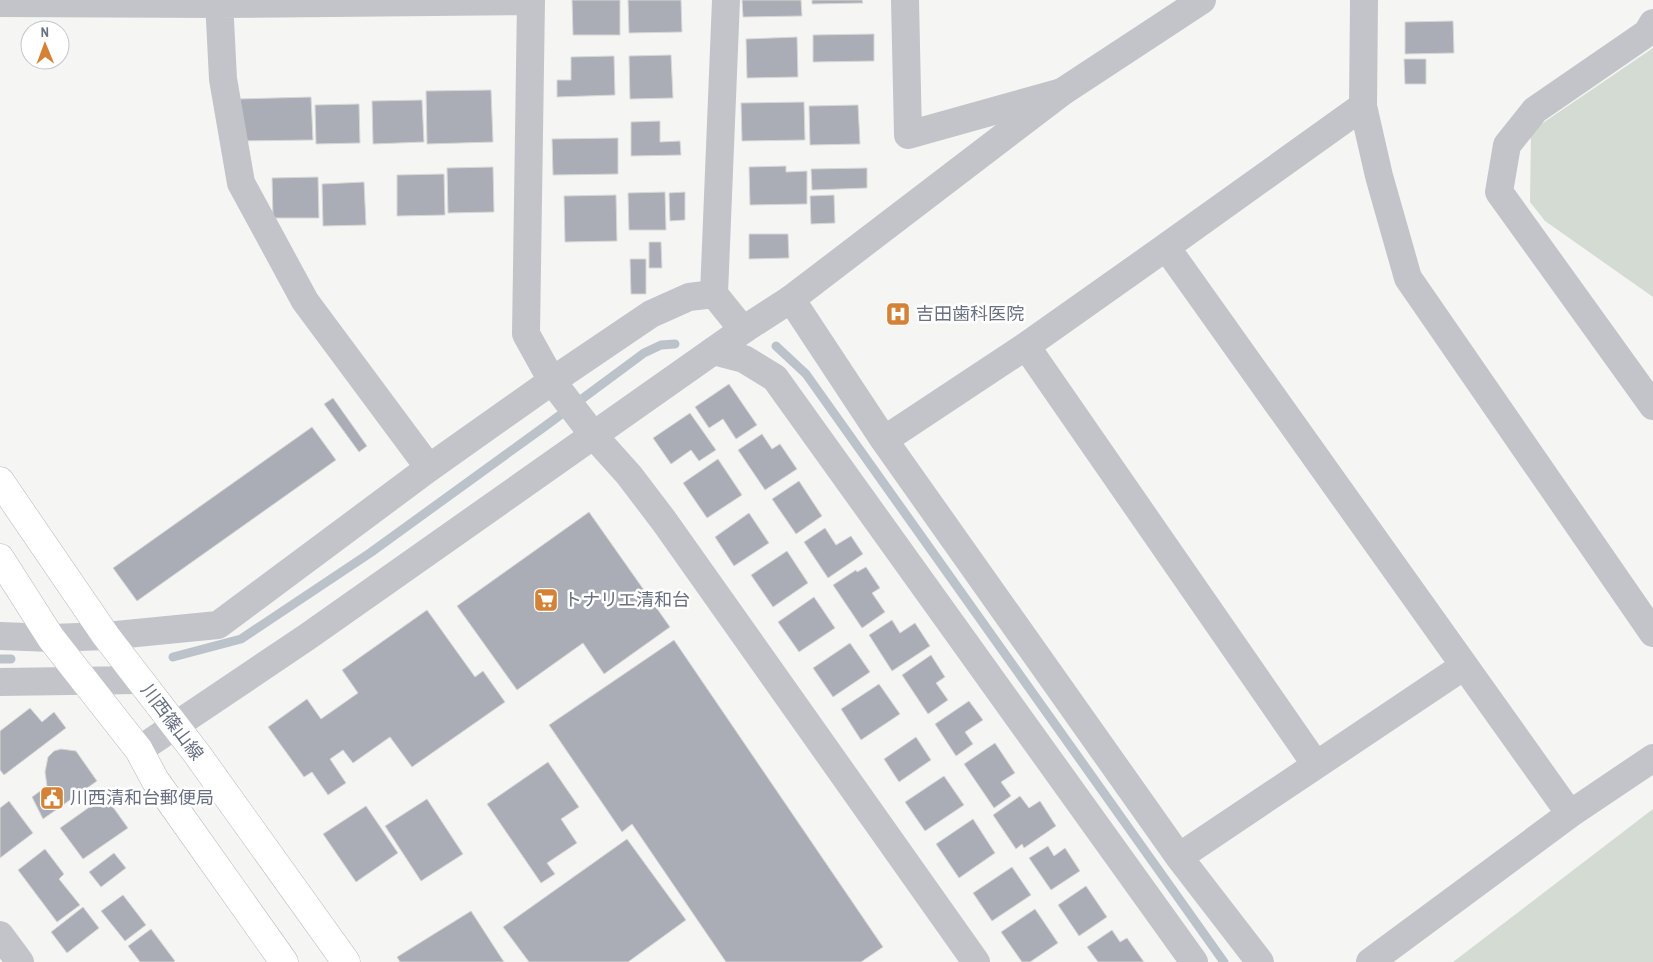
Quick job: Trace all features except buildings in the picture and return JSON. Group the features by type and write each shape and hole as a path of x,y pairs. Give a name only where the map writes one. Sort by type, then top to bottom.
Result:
{"main road":[{"name":"川西篠山線","path":"0,481 106,636 175,726 346,962"},
{"path":"0,558 52,638 139,750 155,780 284,962"}],"street":[{"path":"726,0 714,294 743,330"},
{"path":"905,0 908,135 1062,92"},
{"path":"139,750 308,637 588,428 712,351 791,299 1062,92 1202,0"},
{"path":"1364,0 1364,106 1379,176 1408,278 1653,633"},
{"path":"0,3 531,1 526,334 556,386 664,521 976,962"},
{"path":"219,2 223,79 241,183 305,301 429,468"},
{"path":"1653,23 1647,33 1535,110 1507,145 1499,192 1653,406"},
{"path":"884,440 1026,346 1364,106"},
{"path":"1166,248 1570,814"},
{"path":"0,636 52,638 106,636 218,626 429,468 556,386 651,314 689,297 714,294"},
{"path":"791,299 884,440 1179,857 1260,962"},
{"path":"1026,346 1316,765"},
{"path":"712,351 744,359 775,378 1194,962"},
{"path":"1179,857 1464,666"},
{"path":"0,682 139,680"},
{"path":"1370,962 1570,814 1653,758"},
{"path":"0,934 20,962"}],"shaded area":[{"path":"1653,48 1653,297 1545,221 1530,202 1531,131"},
{"path":"1653,809 1653,962 1453,962"}],"waterway":[{"path":"173,657 241,639 370,553 644,353 661,345 675,344"},
{"path":"776,346 806,374 1224,962"},
{"path":"0,659 11,659"}],"place":[{"name":"吉田歯科医院","path":"898,314"},
{"name":"トナリエ清和台","path":"546,600"},
{"name":"川西清和台郵便局","path":"52,798"}]}
